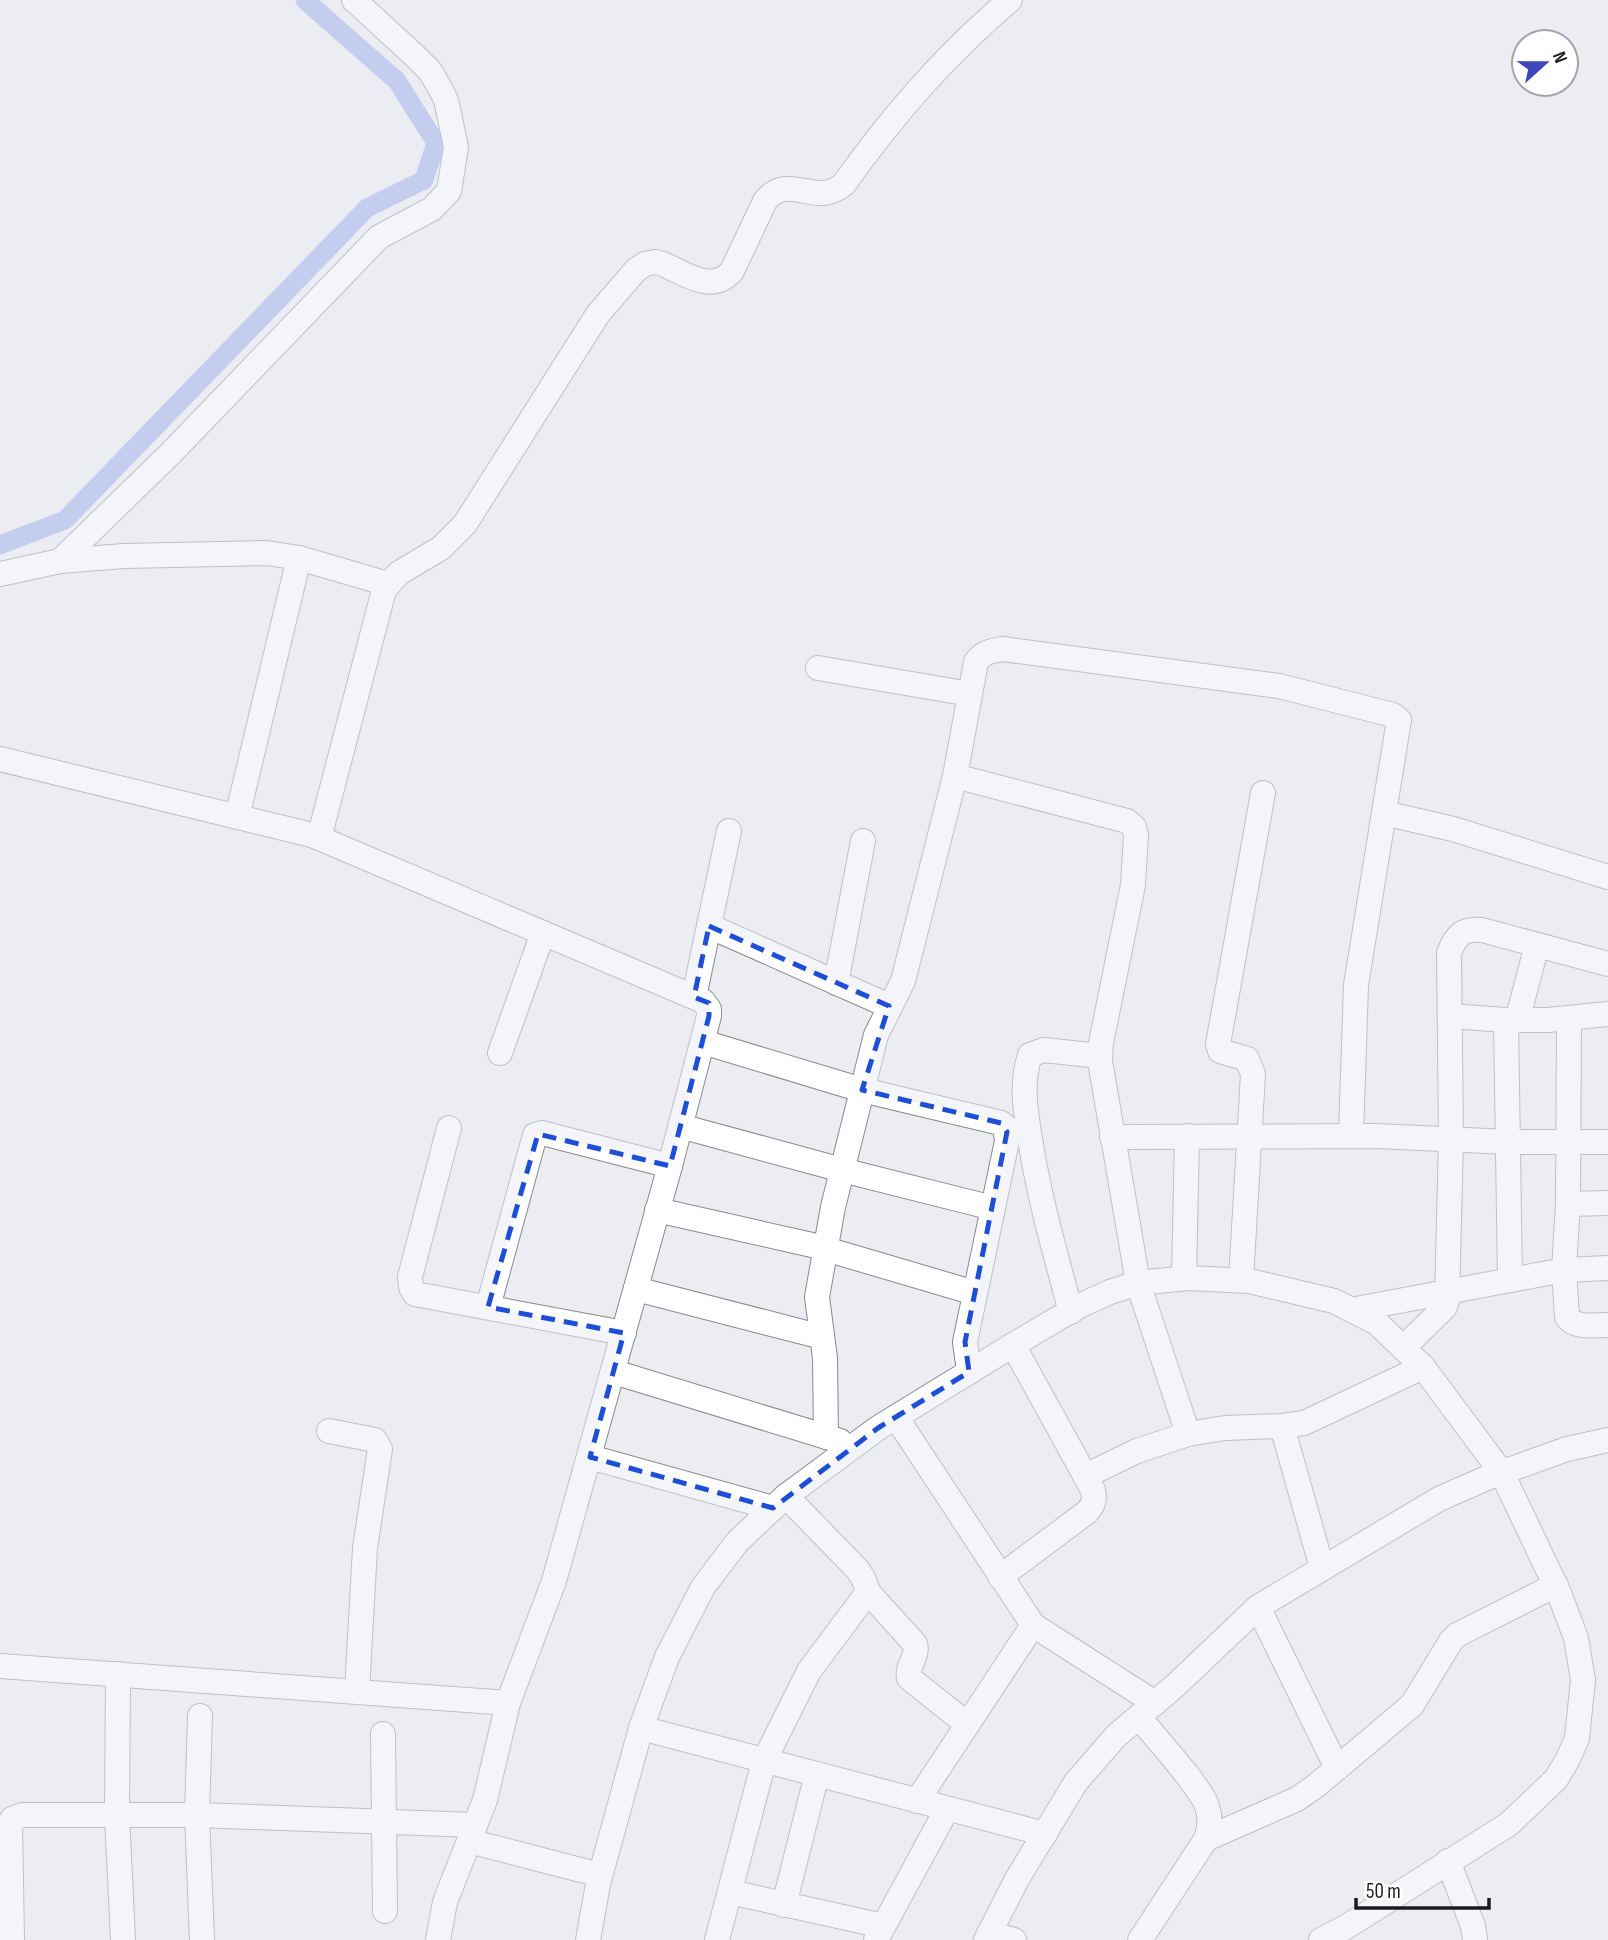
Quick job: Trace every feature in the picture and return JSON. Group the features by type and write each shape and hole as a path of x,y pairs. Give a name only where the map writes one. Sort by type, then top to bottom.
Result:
{"street":[{"path":"60,561 170,454 379,237 432,209 449,191 456,147 441,89 430,71 354,0"},
{"path":"319,838 384,590 399,573 441,548 465,524 598,314 636,270 645,264 655,262 709,283 725,279 732,271 771,193 787,187 820,194 837,190 883,129 932,73 1010,0"},
{"path":"0,574 60,561 124,556 267,553 299,558 388,584"},
{"path":"237,817 299,558"},
{"path":"826,1437 825,1357 817,1297 825,1249 876,1035 903,981 955,776 976,662 989,651 1003,649 1279,686 1393,715 1399,720 1356,985 1351,1136"},
{"path":"818,668 970,694"},
{"path":"0,759 319,838 703,1001 709,1009 703,1042 670,1166 548,1603 508,1703 485,1800 445,1902 438,1940"},
{"path":"955,776 1128,821 1134,827 1136,835 1133,885 1101,1043 1102,1080 1138,1283 1188,1434"},
{"path":"1241,1280 1251,1136 1252,1069 1247,1059 1220,1051 1218,1044 1263,793"},
{"path":"1384,813 1453,829 1608,877"},
{"path":"694,998 729,831"},
{"path":"836,983 863,841"},
{"path":"709,926 889,1006"},
{"path":"1403,1348 1444,1307 1448,1292 1451,1138 1449,953 1455,939 1464,931 1482,930 1608,964"},
{"path":"500,1053 543,933"},
{"path":"1510,1280 1511,1020 1537,945"},
{"path":"1450,1016 1511,1020 1608,1014"},
{"path":"1569,1018 1568,1204 1564,1270 1569,1320 1580,1325 1608,1325"},
{"path":"703,1042 862,1090 1005,1126 1007,1141 965,1342 969,1372"},
{"path":"1071,1312 1039,1193 1025,1110 1024,1072 1030,1055 1044,1050 1100,1056"},
{"path":"1005,1126 1025,1110"},
{"path":"680,1126 993,1208"},
{"path":"449,1128 410,1277 411,1287 421,1296 624,1333"},
{"path":"488,1307 535,1135 542,1133 670,1166"},
{"path":"1184,1279 1187,1136"},
{"path":"1112,1137 1351,1136 1509,1142 1608,1142"},
{"path":"1568,1204 1608,1203"},
{"path":"657,1210 825,1249 975,1293"},
{"path":"1351,1310 1564,1270 1608,1268"},
{"path":"588,1940 600,1875 641,1728 667,1657 703,1587 738,1541 779,1502 854,1446 1013,1345 1110,1292 1138,1283 1184,1279 1241,1280 1334,1301 1377,1323 1423,1367 1502,1473 1556,1585 1576,1638 1583,1680 1577,1738 1556,1779 1508,1824 1328,1938"},
{"path":"636,1289 822,1337"},
{"path":"1000,1577 1093,1505 1093,1490 1013,1345"},
{"path":"1085,1476 1137,1451 1188,1434 1224,1428 1304,1423 1423,1367"},
{"path":"614,1372 854,1446"},
{"path":"896,1417 1032,1625 1147,1710 1201,1795 1209,1816 1210,1829 1206,1839 1140,1940"},
{"path":"1282,1426 1322,1568"},
{"path":"329,1431 375,1440 380,1448 365,1548 357,1691"},
{"path":"1014,1940 988,1937 1017,1879 1076,1782 1116,1736 1258,1607 1438,1499 1567,1449 1608,1440"},
{"path":"590,1457 779,1502 858,1570 867,1592 915,1644 917,1649 908,1672 909,1678 967,1724"},
{"path":"1206,1839 1297,1799 1317,1785 1412,1705 1457,1634 1556,1585"},
{"path":"721,1939 730,1892 764,1761 809,1671 867,1592"},
{"path":"1258,1607 1338,1768"},
{"path":"917,1801 1032,1625"},
{"path":"0,1666 508,1703"},
{"path":"118,1674 117,1815 123,1940"},
{"path":"200,1716 197,1815 202,1940"},
{"path":"641,1728 1045,1834"},
{"path":"383,1734 385,1911"},
{"path":"784,1905 817,1774"},
{"path":"730,1892 879,1933 947,1809"},
{"path":"12,1940 10,1823 12,1819 22,1815 197,1815 384,1821 472,1833 600,1875"},
{"path":"1448,1861 1473,1926 1475,1940"}],"highlighted area":[{"path":"709,926 889,1006 862,1090 1001,1123 1007,1132 965,1342 969,1372 878,1428 773,1508 590,1457 624,1333 488,1307 538,1134 670,1166 709,1016 709,1003 694,997"}],"waterway":[{"path":"0,545 65,520 367,208 424,180 436,143 397,81 305,0"}]}
